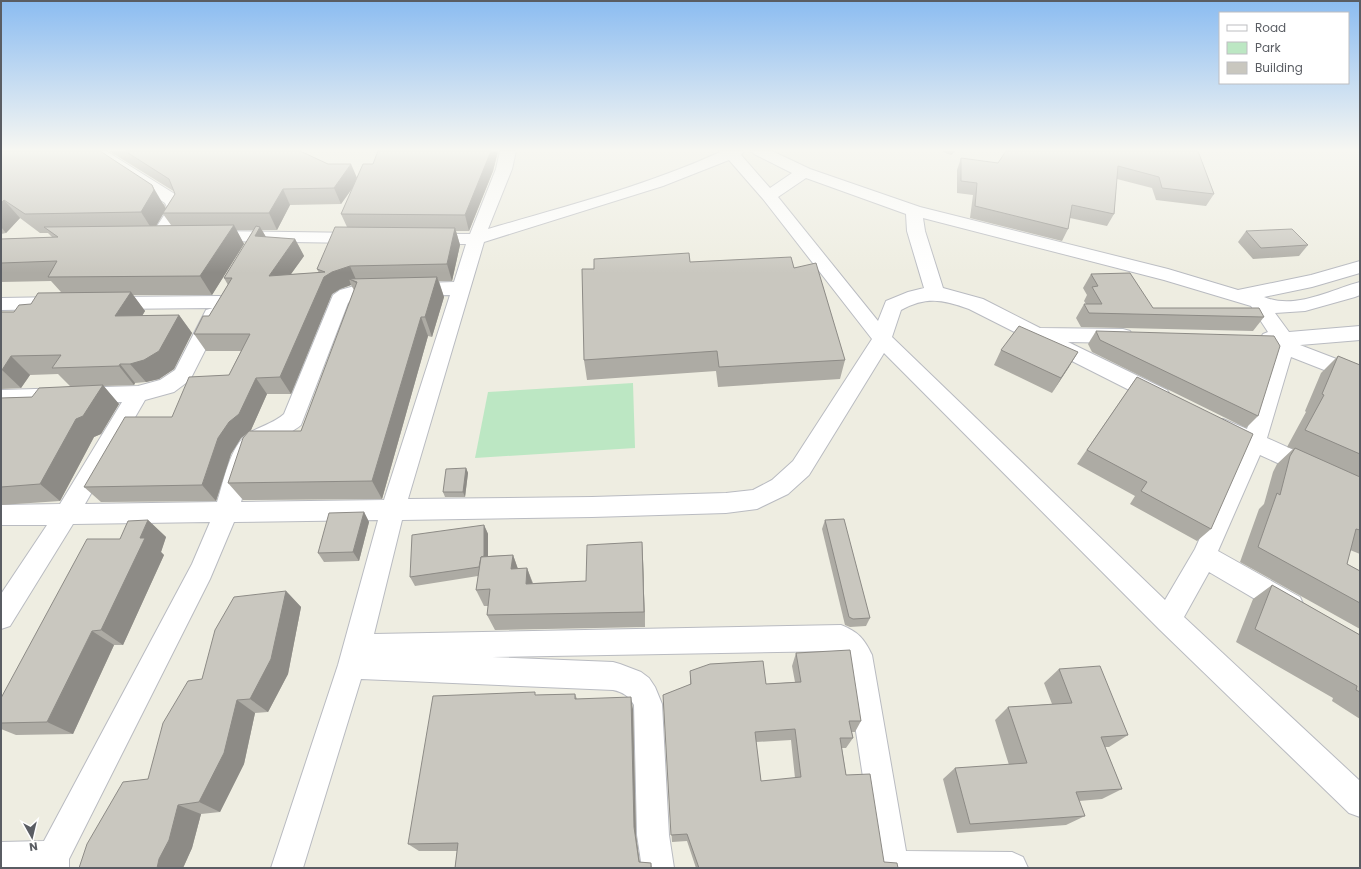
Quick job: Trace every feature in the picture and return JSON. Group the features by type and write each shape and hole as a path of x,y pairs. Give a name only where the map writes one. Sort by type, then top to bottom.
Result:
{"street":[{"path":"159,192 172,200 176,209 151,237 259,236 375,238"},
{"path":"286,868 355,656 393,510 476,239 495,192"},
{"path":"414,238 476,239 629,192"},
{"path":"765,192 882,339 1168,620 1360,802"},
{"path":"769,196 775,192"},
{"path":"858,192 914,212 1168,275 1286,308 1306,306 1325,301 1360,288"},
{"path":"914,212 916,231 935,293"},
{"path":"247,256 259,236"},
{"path":"1249,297 1360,267"},
{"path":"1,858 53,862 201,571 222,523 245,451 256,439 283,428 293,419 340,300 347,294 358,292 462,288"},
{"path":"1,515 615,506 726,503 757,499 780,487 801,468 882,339 893,306 907,297 935,293 951,296 976,304 1178,405"},
{"path":"1,304 86,303 223,296 183,375 167,386 138,394 1,398"},
{"path":"1249,297 1284,344"},
{"path":"1284,344 1360,333"},
{"path":"1034,334 1144,336"},
{"path":"1253,339 1284,344 1360,376"},
{"path":"1168,620 1204,556 1254,443 1284,344"},
{"path":"1,617 66,515 138,394"},
{"path":"1206,419 1254,443 1360,491"},
{"path":"1204,556 1312,618"},
{"path":"355,656 841,638 848,642 858,655 893,867 1012,868"},
{"path":"355,656 613,676 636,684 643,691 648,704 653,835 658,868"}],"green space":[{"path":"633,383 635,448 475,458 488,392"}],"building":[{"path":"1,192 153,192 141,212 25,214 4,200 1,203"},
{"path":"174,192 282,192 269,213 163,213 175,194"},
{"path":"351,192 475,192 465,215 341,214"},
{"path":"976,192 1116,192 1114,214 1072,205 1068,229 975,206"},
{"path":"1193,192 1213,192 1214,194"},
{"path":"234,225 200,276 48,277 57,261 1,263 1,239 58,237 44,227"},
{"path":"256,226 260,227 255,236 295,239 269,276 325,272 317,269 335,227 455,228 447,264 350,266 332,272 324,277 280,377 256,378 239,414 229,422 218,438 202,485 84,487 125,417 172,417 189,377 229,375 250,334 194,334 203,316 209,316 232,278 224,278"},
{"path":"1292,229 1308,245 1261,248 1246,231"},
{"path":"689,253 690,262 791,257 794,268 816,263 845,360 719,367 717,351 584,360 582,269 594,269 594,259"},
{"path":"1130,273 1153,308 1259,308 1264,317 1089,313 1084,304 1102,304 1092,287 1098,286 1091,274"},
{"path":"437,277 425,317 421,317 372,481 228,483 243,438 249,431 301,431 357,282 349,279"},
{"path":"131,292 115,316 179,315 159,351 144,360 130,364 120,364 119,366 52,368 61,355 11,356 1,370 1,312 14,312 19,305 31,304 38,293"},
{"path":"1019,326 1078,352 1061,378 1001,350"},
{"path":"1096,331 1274,336 1280,346 1258,416 1100,340"},
{"path":"1338,356 1360,365 1360,454 1305,430 1324,395 1322,394"},
{"path":"1137,377 1253,434 1211,529 1141,491 1147,482 1087,450"},
{"path":"103,385 83,416 76,419 40,484 1,487 1,398 32,397 39,388"},
{"path":"1295,448 1360,477 1360,530 1356,529 1347,564 1360,571 1360,603 1258,547 1277,493 1280,495 1290,456"},
{"path":"466,468 463,492 443,492 446,469"},
{"path":"364,512 353,552 318,553 329,513"},
{"path":"844,519 870,618 853,619 849,617 825,520"},
{"path":"148,520 140,538 145,538 101,630 92,631 47,722 1,723 1,698 87,539 120,539 128,521"},
{"path":"484,525 484,556 481,557 479,567 410,577 412,535"},
{"path":"642,542 644,612 487,615 490,589 476,590 481,557 513,555 511,569 527,568 526,584 586,581 587,545"},
{"path":"1272,585 1360,635 1360,692 1356,690 1357,686 1255,629"},
{"path":"286,591 271,659 250,699 237,700 224,753 199,802 178,805 169,840 159,859 157,868 79,868 87,844 123,782 148,779 163,723 188,681 202,679 215,630 234,597"},
{"path":"850,650 861,721 849,721 853,738 840,738 846,775 870,774 884,862 897,863 898,868 699,868 687,834 671,835 663,695 691,684 690,671 710,664 763,661 766,684 801,682 796,653","holes":["795,729 801,777 761,781 755,732"]},
{"path":"1100,666 1128,735 1101,737 1122,789 1076,792 1085,816 970,824 955,768 1027,763 1008,707 1072,703 1059,669"},
{"path":"535,692 535,695 575,694 575,699 631,697 634,827 639,862 651,863 651,868 455,868 458,843 408,844 433,696"}]}
